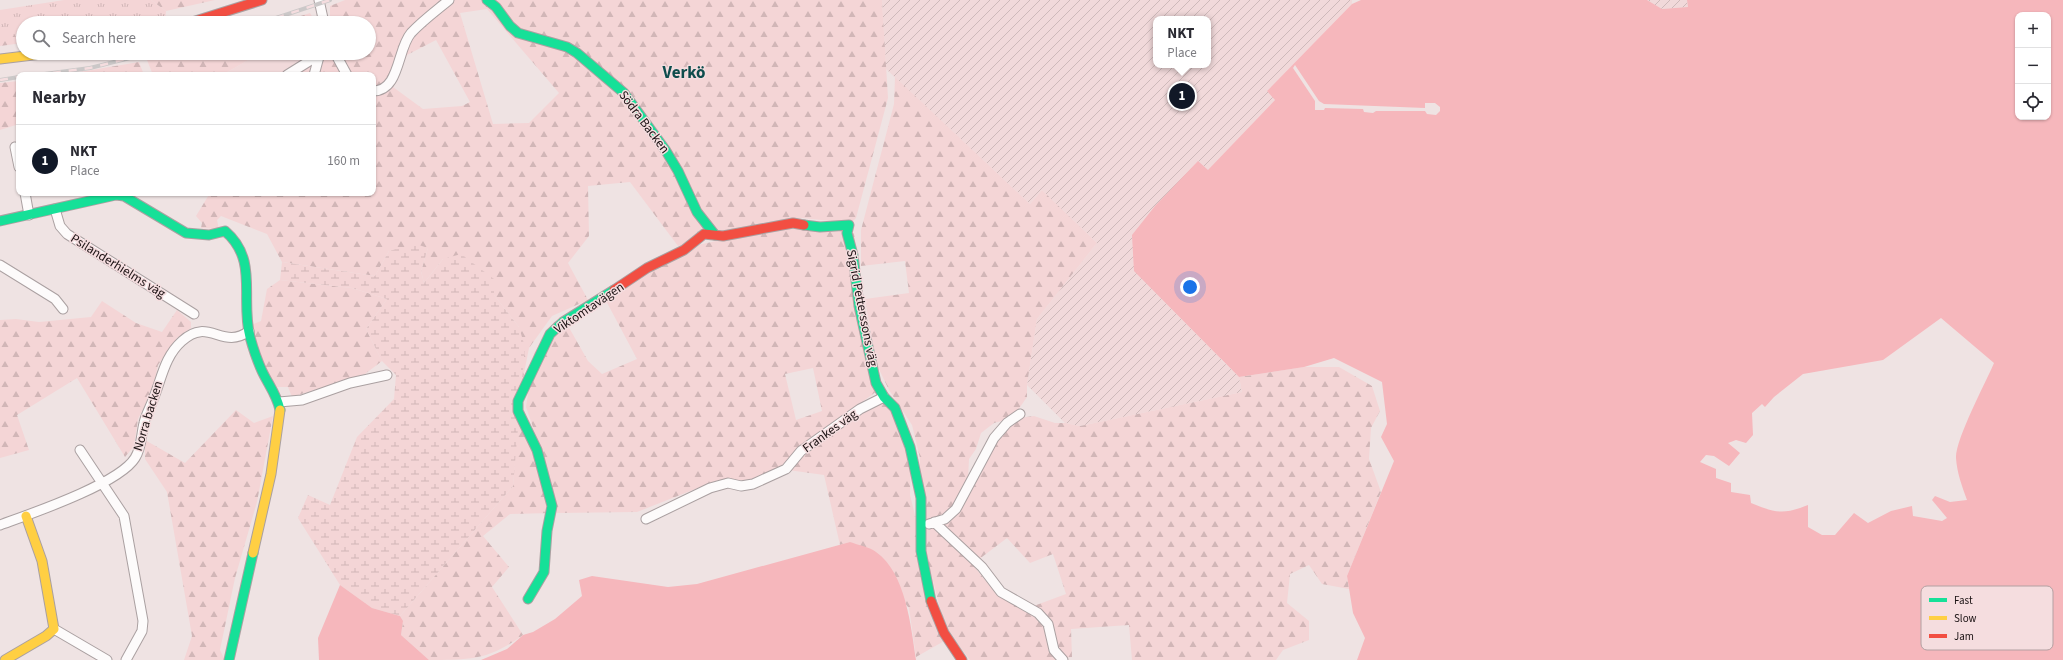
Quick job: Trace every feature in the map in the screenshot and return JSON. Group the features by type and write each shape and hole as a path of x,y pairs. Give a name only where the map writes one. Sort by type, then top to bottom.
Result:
{"street":[{"path":"211,16 262,0"},
{"path":"319,0 322,16"},
{"path":"376,91 381,91 388,85 397,69 406,40 412,32 449,0"},
{"name":"Södra Backen","path":"487,0 496,7 510,26 518,33 552,44 567,47 577,52 624,93 666,151 678,171 697,212 714,235"},
{"path":"0,59 16,57"},
{"path":"291,72 311,60"},
{"path":"315,72 317,60"},
{"path":"339,60 345,72"},
{"path":"15,147 16,152"},
{"path":"26,196 29,215"},
{"path":"0,222 55,209 86,197 101,196"},
{"path":"124,196 186,233 209,235 225,231 234,237 242,252 246,268 246,302 249,331 265,377 279,402 279,425 258,536 242,597 229,660"},
{"name":"Psilanderhielms väg","path":"55,209 60,226 67,234 194,314"},
{"name":"Viktomtavägen","path":"528,600 544,572 547,531 552,506 537,450 518,410 518,401 550,334 563,322 591,306 647,268 684,250 704,234 723,236 793,223 820,227 849,225"},
{"name":"Sigrid Petterssons väg","path":"849,225 847,233 853,255 860,306 876,383 884,397 894,408 910,447 921,498 923,566 931,600 944,633 962,660"},
{"path":"0,265 55,299 63,309"},
{"name":"Norra backen","path":"0,525 48,509 103,482 127,466 135,458 139,448 144,422 159,385 162,372 168,358 182,341 193,334 203,331 230,339 240,338 249,331"},
{"path":"279,402 302,400 350,383 387,375"},
{"name":"Frankes väg","path":"646,519 710,488 728,483 741,486 753,484 786,469 801,451 860,409 884,397"},
{"path":"922,526 945,519 956,509 967,493 994,438 1007,423 1020,414"},
{"path":"80,450 103,482 124,516 144,621 142,631 126,660"},
{"path":"26,516 42,561 54,629 106,660"},
{"path":"934,522 982,566 1001,592 1038,613 1048,624 1054,650 1063,660"},
{"path":"5,660 54,629"}],"shaded area":[{"path":"882,0 1352,0 1352,4 1267,91 1275,100 1208,171 1198,161 1221,360 1239,377 1242,392 1080,426 1065,423 1027,385 1037,319 1097,243 1042,190 1030,204 886,69"},
{"path":"1361,0 1647,0 1662,9 1688,7 1687,0 2063,0 2063,660 1357,660 1365,638 1353,613 1347,576 1394,461 1381,437 1387,424 1382,382 1334,358 1304,367 1239,377 1134,271 1132,235 1155,206 1198,161 1208,170 1275,100 1267,91 1352,4","holes":["1941,318 1994,363 1960,438 1956,458 1957,469 1967,500 1950,502 1935,496 1932,500 1947,518 1942,521 1913,516 1912,506 1891,511 1868,523 1854,513 1835,535 1822,535 1808,527 1808,505 1780,512 1751,503 1750,495 1731,492 1731,483 1716,478 1716,469 1700,462 1706,455 1714,456 1729,466 1740,453 1728,443 1736,440 1746,443 1753,435 1752,413 1762,404 1765,407 1774,397 1803,374 1883,360"]},
{"path":"1647,0 1687,0 1688,7 1662,9"},
{"path":"249,60 301,60 308,72 227,72"},
{"path":"850,542 867,547 876,552 886,561 894,573 901,587 909,617 916,660 481,660 507,649 523,635 533,632 555,619 582,596 579,580 592,576 668,587 697,584"},
{"path":"340,585 372,608 400,616 403,621 401,635 429,660 319,660 318,638"}],"green space":[{"path":"64,0 151,0 166,11 166,16 16,16 16,39 0,24 0,10"},
{"path":"151,0 215,0 166,11"},
{"path":"345,0 882,0 888,98 856,218 851,223 802,218 678,246 630,182 588,186 589,236 568,263 588,300 552,316 529,348 519,399 519,327 494,295 443,259 424,283 421,271 428,248 389,251 375,276 282,262 267,234 221,216 217,220 219,229 201,228 202,223 196,216 208,196 376,196 376,72 320,72 324,60 376,60 376,16 330,16 330,6","holes":["487,9 559,93 529,123 493,124 460,13","436,40 470,102 462,106 423,109 393,87 407,55"]},
{"path":"310,13 312,16 301,16"},
{"path":"0,24 16,37 16,44 0,46"},
{"path":"147,60 249,60 227,72 152,72"},
{"path":"139,62 143,72 80,72"},
{"path":"313,65 311,72 300,72"},
{"path":"895,77 1030,204 1042,190 1097,243 1037,319 1027,385 1027,397 1018,410 1005,420 994,423 981,433 976,449 969,459 968,479 954,505 943,514 925,522 919,492 920,458 912,425 889,390 876,363 865,299 909,293 905,261 861,266 861,230 894,104"},
{"path":"16,81 16,125 0,130 0,83"},
{"path":"801,225 854,233 877,391 801,447 780,469 749,480 728,480 708,484 637,512 557,513 538,442 526,407 534,353 554,322 563,317 588,361 602,374 637,359 604,297 693,246 782,227","holes":["813,368 822,411 796,420 785,374"]},
{"path":"416,244 428,248 421,271 424,283 443,259 461,254 494,279 494,295 519,327 525,347 513,486 400,616 372,608 340,585 298,518 308,495 330,505 357,437 394,399 396,375 382,361 366,329 387,299 352,288 280,280 282,262 375,276 389,251"},
{"path":"280,280 352,288 387,299 366,329 382,361 365,374 292,397 288,387 277,387 267,372 251,325 261,321 267,289"},
{"path":"102,301 136,323 162,332 177,310 191,322 191,328 177,338 158,365 153,388 138,419 134,446 125,457 77,378 17,415 29,450 0,458 0,320 16,319 39,322 91,317"},
{"path":"1304,367 1339,367 1372,386 1380,411 1371,428 1369,459 1381,492 1347,576 1349,589 1322,584 1309,565 1290,574 1287,603 1309,621 1309,640 1283,650 1276,660 1132,660 1129,625 1071,629 1072,657 1064,658 1057,652 1050,623 1031,607 1066,594 1053,554 1030,563 1007,538 978,560 939,523 957,512 971,492 996,440 1009,425 1019,418 1034,416 1055,423 1080,426 1242,392 1239,377"},
{"path":"888,403 911,453 910,495 946,640 916,657 909,608 850,542 840,545 824,475 788,470 834,429 863,412 876,406"},
{"path":"236,410 254,423 273,416 257,502 235,578 220,650 225,660 184,660 192,636 167,492 145,459 145,440 185,463"},
{"path":"518,410 552,513 510,514 483,536 509,567 492,587 523,635 500,649 479,657 457,660 429,660 401,635 403,622 400,616 513,486"},
{"path":"933,526 973,565 994,591 1035,617 1044,627 1059,660 970,660 945,628 926,553 924,529"}],"pier":[{"path":"1295,65 1319,101 1324,104 1425,108 1425,103 1435,103 1440,107 1440,111 1436,115 1427,114 1425,111 1376,111 1373,113 1364,112 1363,109 1325,108 1324,110 1315,110 1315,101 1293,68"}],"railway":[{"path":"282,16 330,0"},
{"path":"60,72 90,68 122,60"},
{"path":"0,80 16,77"}],"traffic: fast":[{"path":"487,0 496,7 510,26 518,33 567,47 577,53 624,93 666,151 678,171 697,212 715,235"},
{"path":"0,221 112,196"},
{"path":"124,196 186,233 209,235 225,231 235,242 242,254 245,267 247,322 250,337 260,367 275,394 280,410"},
{"path":"804,225 820,227 849,225 847,233 853,255 859,306 876,383 884,397 895,408 910,447 921,498 921,551 931,601"},
{"path":"528,599 544,572 547,531 552,506 537,450 518,411 518,401 550,334 563,322 614,290"},
{"path":"229,660 253,553"}],"traffic: slow":[{"path":"0,59 16,57"},
{"path":"253,553 271,474 280,410"},
{"path":"5,660 46,636 54,629 42,561 26,516"}],"traffic: jam":[{"path":"211,16 262,0"},
{"path":"614,290 647,268 684,250 704,234 723,236 793,223 804,225"},
{"path":"931,601 944,633 962,660"}],"place":[{"name":"NKT","path":"1182,96"}],"district":[{"name":"Verkö","path":"684,73"}]}
